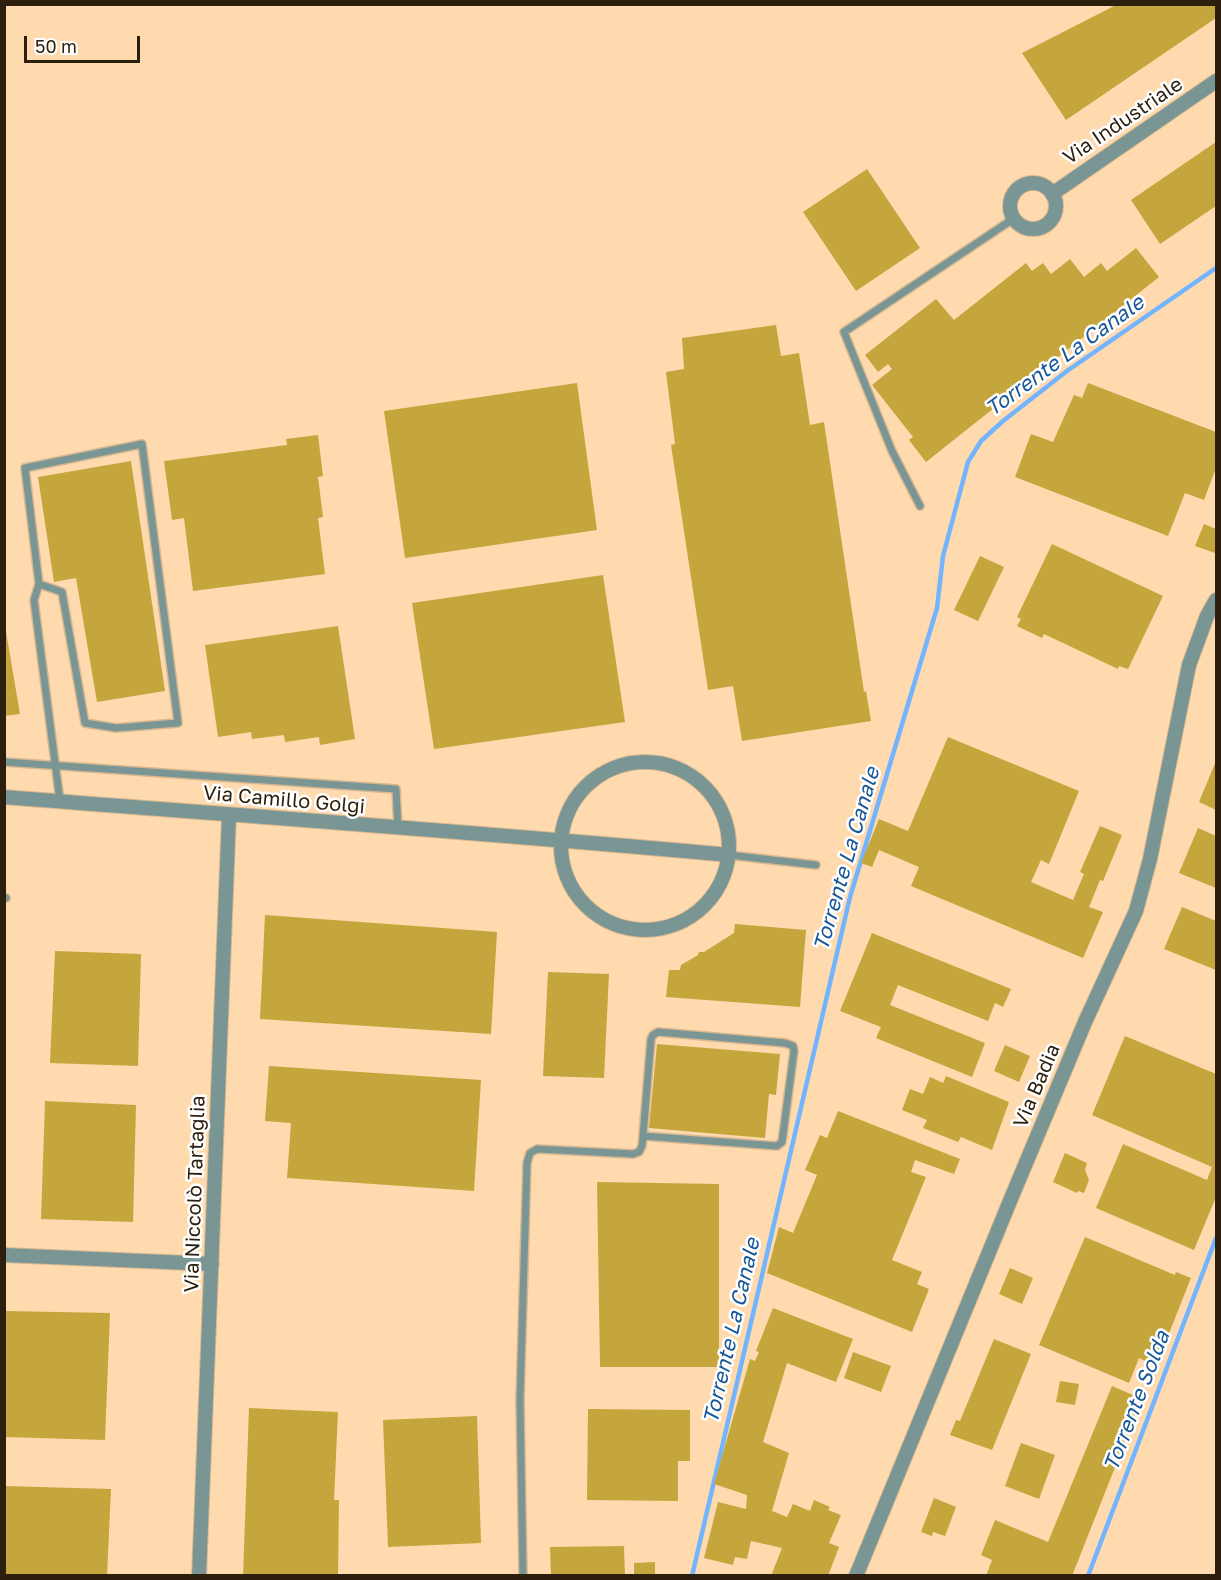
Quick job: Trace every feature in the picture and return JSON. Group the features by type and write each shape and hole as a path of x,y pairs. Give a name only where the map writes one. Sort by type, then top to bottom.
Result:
{"street":[{"name":"Via Industriale","path":"1052,194 1216,81"},
{"path":"1034,183 1041,185 1052,194 1056,209 1048,223 1034,230 1018,225 1013,219 1010,212 1011,198 1020,187 1034,183"},
{"name":"Via Badia","path":"856,1575 1023,1169 1085,1022 1136,911 1150,859 1190,665 1207,616 1216,600"},
{"path":"652,761 678,768 701,782 718,803 728,828 729,855 721,883 704,906 680,923 652,930 622,928 596,915 575,895 563,868 560,840 566,814 580,791 601,773 626,763 652,761"},
{"name":"Via Camillo Golgi","path":"4,797 729,855"},
{"name":"Via Niccolò Tartaglia","path":"199,1575 229,815"},
{"path":"4,1256 212,1264"}],"lane":[{"path":"920,506 892,451 844,332 1013,219"},
{"path":"39,584 62,592 85,723 116,728 178,723 142,444 25,468 39,584 34,600 60,801"},
{"path":"4,762 396,789 398,828"},
{"path":"729,855 816,865"},
{"path":"523,1575 520,1399 527,1163 530,1153 537,1149 633,1154 641,1149 644,1136 651,1039 658,1032 785,1043 793,1046 782,1142 777,1146 644,1136"}],"building":[{"path":"1118,4 1216,4 1216,18 1066,120 1022,53"},
{"path":"1216,142 1216,206 1160,244 1131,200"},
{"path":"867,169 920,248 856,291 803,212"},
{"path":"1136,248 1159,277 926,462 909,440 913,437 872,385 892,369 888,364 878,372 865,355 936,299 954,320 1026,263 1032,271 1043,263 1051,274 1070,259 1084,277 1101,263 1107,271"},
{"path":"776,325 781,356 799,353 810,425 824,422 864,692 866,691 871,721 742,741 733,686 708,690 671,445 675,444 666,372 684,369 682,338"},
{"path":"577,383 597,530 405,558 384,411"},
{"path":"1088,383 1216,432 1216,468 1204,500 1185,493 1168,536 1015,477 1031,434 1053,442 1074,395 1082,398"},
{"path":"318,435 323,476 318,477 323,517 318,518 325,574 193,591 184,518 172,520 164,461 287,445 286,439"},
{"path":"131,461 165,691 97,702 76,578 54,582 38,477"},
{"path":"1204,524 1216,529 1215,553 1195,546"},
{"path":"1052,544 1163,596 1128,669 1119,666 1118,669 1044,634 1042,638 1017,626 1021,619 1017,617"},
{"path":"980,556 1004,567 978,621 954,610"},
{"path":"603,575 625,722 434,749 412,603"},
{"path":"4,620 20,714 4,716"},
{"path":"338,626 355,739 320,745 319,737 285,742 284,735 252,739 251,732 218,737 205,645"},
{"path":"948,737 1079,791 1049,864 1041,860 1031,882 1073,900 1084,874 1080,872 1100,826 1122,835 1103,881 1100,880 1089,907 1103,912 1083,958 911,886 919,867 879,850 872,867 861,863 879,819 908,831"},
{"path":"1216,761 1216,810 1199,802"},
{"path":"1198,828 1216,836 1216,888 1179,873"},
{"path":"1182,907 1216,921 1216,970 1164,949"},
{"path":"265,915 497,932 491,1034 260,1019"},
{"path":"735,924 806,930 800,1007 666,997 669,970 680,970 681,965 698,955 699,952 704,952 734,933"},
{"path":"872,933 1011,989 1003,1007 995,1003 988,1021 898,985 890,1005 985,1043 972,1077 876,1038 881,1027 840,1011"},
{"path":"55,951 141,954 138,1066 50,1063"},
{"path":"548,972 609,974 604,1078 543,1076"},
{"path":"1125,1036 1216,1074 1216,1197 1194,1250 1096,1208 1123,1144 1207,1180 1212,1167 1092,1115"},
{"path":"657,1044 780,1054 776,1095 769,1094 765,1138 649,1128"},
{"path":"1005,1045 1030,1056 1019,1082 994,1071"},
{"path":"269,1066 481,1080 474,1191 287,1178 291,1123 265,1121"},
{"path":"946,1076 1009,1102 992,1150 961,1137 958,1142 923,1128 927,1120 902,1110 910,1089 923,1094 930,1077 943,1083"},
{"path":"45,1101 136,1105 133,1222 41,1219"},
{"path":"838,1111 960,1159 954,1174 915,1160 911,1172 926,1177 892,1260 922,1272 917,1284 929,1289 912,1332 767,1273 779,1227 793,1233 817,1175 805,1170 820,1135 827,1138"},
{"path":"1065,1153 1087,1163 1085,1170 1089,1180 1084,1193 1078,1191 1077,1193 1053,1182"},
{"path":"597,1182 719,1184 719,1367 600,1367"},
{"path":"1085,1237 1175,1275 1176,1272 1191,1278 1156,1366 1139,1358 1129,1383 1039,1345"},
{"path":"1010,1268 1033,1278 1022,1304 999,1294"},
{"path":"773,1308 853,1339 836,1382 787,1363 763,1442 789,1453 772,1511 787,1517 793,1504 810,1511 814,1500 830,1507 828,1510 841,1515 829,1543 839,1547 828,1576 820,1574 820,1576 771,1576 782,1548 751,1541 747,1559 735,1557 733,1565 704,1558 718,1502 746,1509 747,1495 714,1484 750,1359 755,1361 759,1352 756,1351"},
{"path":"4,1311 110,1313 105,1440 4,1437"},
{"path":"994,1339 1031,1354 992,1450 950,1435 956,1420 960,1421"},
{"path":"853,1352 891,1366 881,1392 844,1378"},
{"path":"1060,1381 1079,1384 1075,1405 1056,1402"},
{"path":"1112,1386 1142,1399 1072,1576 986,1576 992,1560 981,1555 995,1520 1048,1542"},
{"path":"249,1408 338,1412 334,1500 339,1500 338,1576 243,1576"},
{"path":"588,1409 690,1410 690,1461 678,1461 678,1501 587,1500"},
{"path":"477,1416 481,1543 388,1547 383,1420"},
{"path":"1021,1443 1055,1455 1039,1499 1005,1486"},
{"path":"4,1486 111,1489 107,1576 4,1576"},
{"path":"934,1498 956,1507 945,1536 933,1532 932,1536 921,1532"},
{"path":"624,1546 625,1576 551,1576 550,1547"},
{"path":"655,1562 655,1576 634,1576 634,1563"}],"waterway":[{"name":"Torrente La Canale","path":"692,1576 850,897 937,608 943,556 968,462 981,441 1003,421 1067,371 1216,268"},
{"name":"Torrente Solda","path":"1088,1576 1216,1238"}]}
